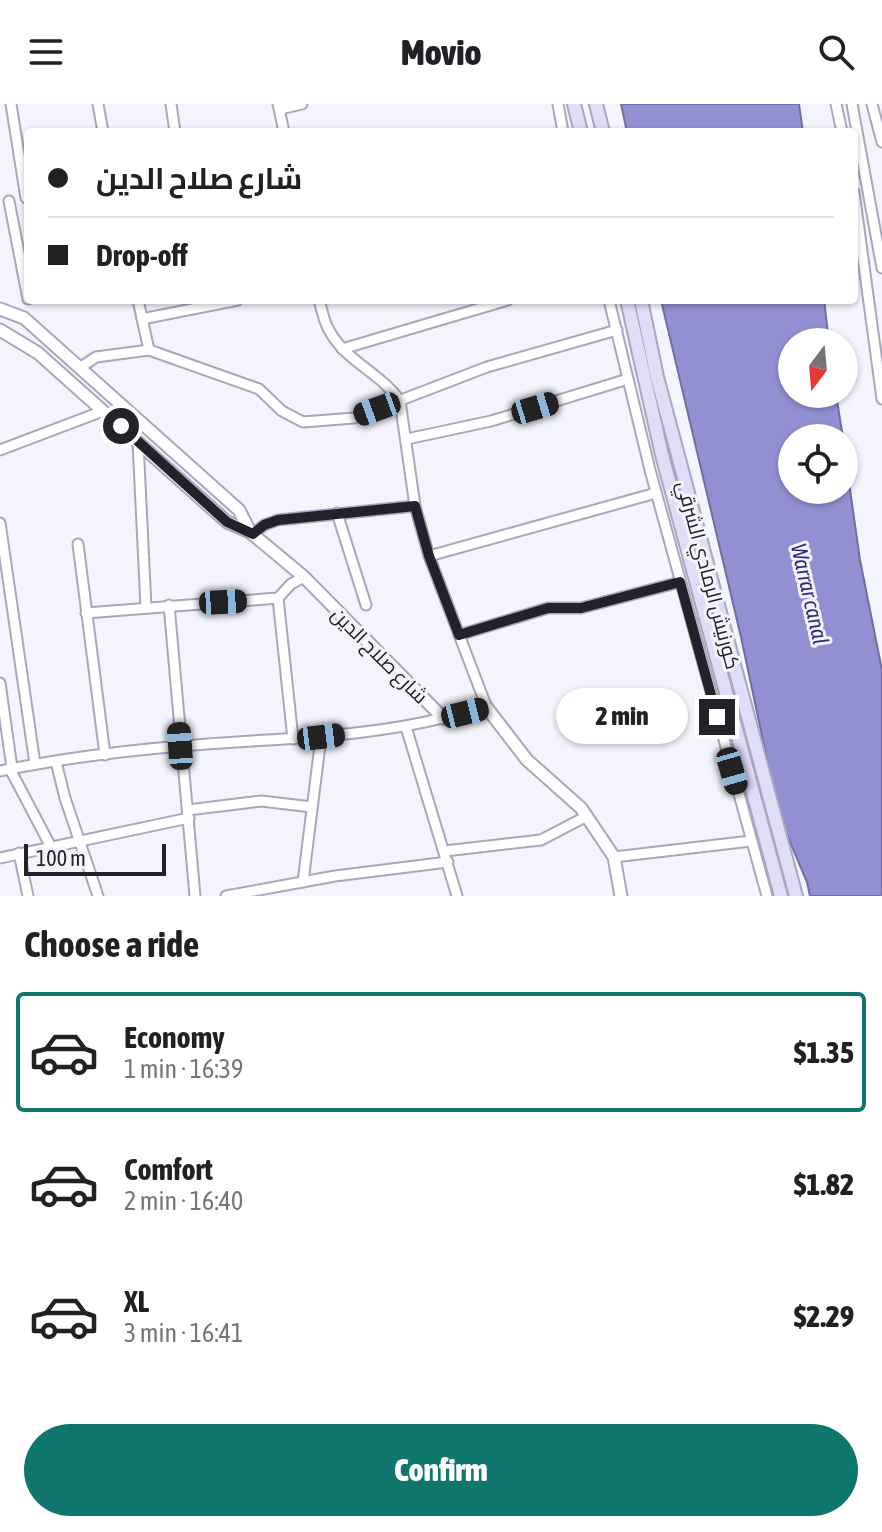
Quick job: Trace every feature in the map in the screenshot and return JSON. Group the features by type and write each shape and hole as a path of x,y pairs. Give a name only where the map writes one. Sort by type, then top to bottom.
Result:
{"main road":[{"path":"574,104 580,128"},
{"path":"596,104 602,128"},
{"name":"كورنيش الرمادي الشرقي","path":"628,304 662,455 781,896"},
{"name":"كورنيش الرمادي الشرقي","path":"642,304 657,377 796,896"}],"street":[{"path":"11,104 24,180"},
{"path":"98,104 102,128"},
{"path":"171,104 174,128"},
{"path":"283,128 279,106 302,104"},
{"path":"558,104 562,128"},
{"path":"836,104 841,128"},
{"path":"852,104 857,128"},
{"path":"872,104 882,142"},
{"path":"858,133 882,268"},
{"path":"24,199 4,202 24,283"},
{"path":"858,216 878,335 882,399"},
{"path":"24,318 29,304"},
{"path":"139,304 149,350"},
{"path":"142,319 218,304"},
{"path":"320,304 328,329 342,349 393,391 400,401 415,506 429,556 487,708 527,760 587,816 614,857 621,896"},
{"path":"342,349 494,304"},
{"path":"610,304 656,493 767,896"},
{"name":"شارع صلاح الدين","path":"0,309 24,318 81,367 239,510 252,533"},
{"name":"شارع صلاح الدين","path":"0,330 38,353 227,522 252,533 304,577 443,718 487,708"},
{"path":"81,367 96,357 149,350 259,389 282,411 303,422 354,418 487,367 617,330"},
{"path":"407,439 491,421 628,379"},
{"path":"0,450 103,411"},
{"path":"138,442 146,607"},
{"path":"429,556 656,493"},
{"path":"252,533 278,520 415,506"},
{"path":"337,513 366,605"},
{"path":"0,523 31,764"},
{"path":"78,544 105,755"},
{"path":"86,613 278,598 291,584 304,577"},
{"path":"459,635 548,608 581,608 680,582"},
{"path":"278,598 293,739"},
{"path":"169,605 195,896"},
{"path":"0,683 9,769 54,846"},
{"path":"9,769 180,746 321,737 406,727 443,718"},
{"path":"406,727 457,896"},
{"path":"303,882 321,737"},
{"path":"56,762 74,842 98,896"},
{"path":"0,858 188,814 261,801 312,807"},
{"path":"226,896 541,840 587,816"},
{"path":"614,857 751,841"},
{"path":"19,853 28,896"}],"water":[{"path":"621,104 799,104 802,128 626,128"},
{"name":"Warrar canal","path":"662,304 824,304 827,328 778,328 778,408 838,408 841,424 778,424 778,504 852,504 882,670 882,896 810,896 779,816 741,637"}],"route":[{"path":"121,426 227,522 253,534 264,525 278,520 415,506 429,556 459,635 548,608 581,608 680,582 717,717"}]}
